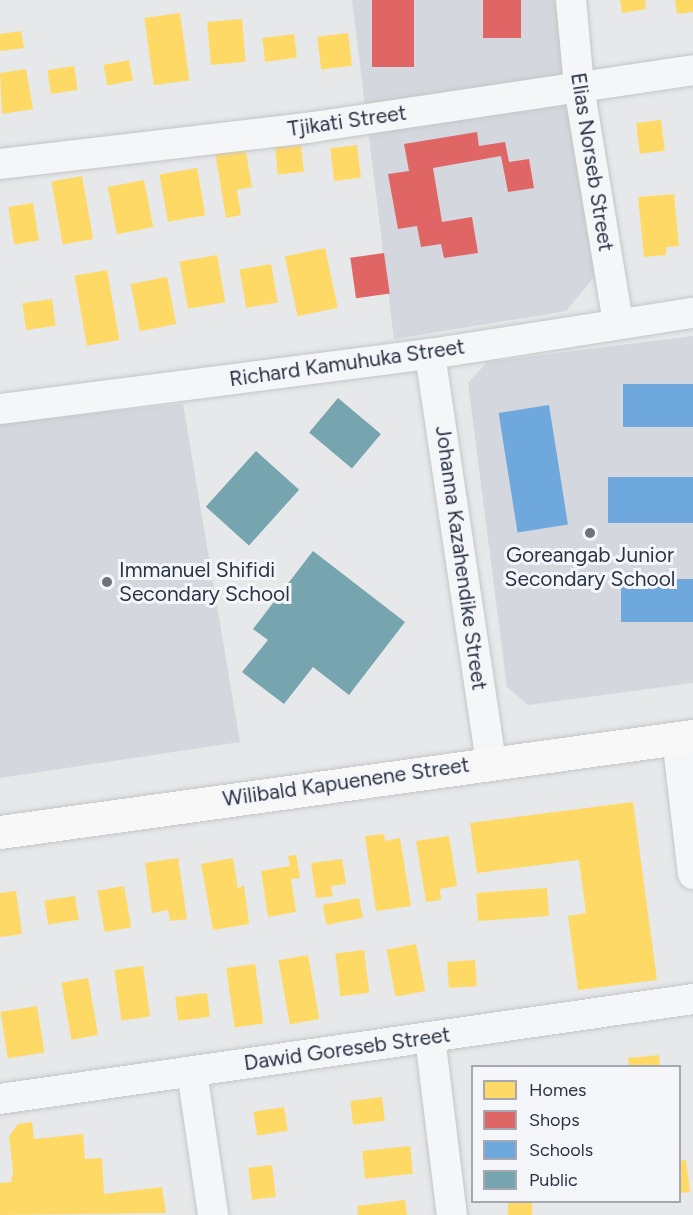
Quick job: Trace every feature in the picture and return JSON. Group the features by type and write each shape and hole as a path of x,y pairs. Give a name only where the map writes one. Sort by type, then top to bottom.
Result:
{"street":[{"name":"Elias Norseb Street","path":"571,0 579,87 618,323"},
{"name":"Tjikati Street","path":"0,164 314,127 693,70"},
{"name":"Richard Kamuhuka Street","path":"0,409 430,354 693,313"},
{"name":"Johanna Kazahendike Street","path":"430,354 491,762"},
{"name":"Wilibald Kapuenene Street","path":"0,832 491,762 685,737"},
{"path":"685,737 693,874"},
{"name":"Dawid Goreseb Street","path":"0,1099 693,999"},
{"path":"430,1037 452,1215"},
{"path":"192,1072 213,1215"}],"shaded area":[{"path":"352,0 555,0 595,276 566,311 394,339"},
{"name":"Goreangab Junior Secondary School","path":"693,336 693,683 528,705 507,687 468,383 487,362"},
{"name":"Immanuel Shifidi Secondary School","path":"183,404 240,742 0,778 0,423"}],"building: Homes":[{"path":"620,0 645,0 646,9 622,13"},
{"path":"675,0 693,0 693,12 677,14"},
{"path":"180,13 189,80 154,85 144,18"},
{"path":"242,19 246,62 211,65 207,22"},
{"path":"21,31 24,48 0,51 0,34"},
{"path":"348,33 352,66 321,70 317,37"},
{"path":"294,34 297,58 265,62 262,38"},
{"path":"129,60 133,81 107,86 103,65"},
{"path":"74,66 78,90 51,94 47,70"},
{"path":"26,69 33,109 2,114 0,73"},
{"path":"661,120 665,151 640,154 636,123"},
{"path":"301,145 304,172 278,175 275,148"},
{"path":"357,145 361,178 334,181 330,148"},
{"path":"245,147 252,187 237,190 241,215 226,218 215,152"},
{"path":"197,168 205,215 168,222 160,175"},
{"path":"82,176 93,239 63,244 51,181"},
{"path":"144,180 153,227 117,234 108,187"},
{"path":"674,194 679,246 666,247 666,255 644,257 638,197"},
{"path":"33,203 39,241 14,244 8,207"},
{"path":"325,248 338,308 298,316 285,257"},
{"path":"217,255 225,302 188,309 180,262"},
{"path":"271,264 278,302 246,308 239,270"},
{"path":"107,270 119,340 87,346 75,276"},
{"path":"167,277 176,324 140,331 131,284"},
{"path":"52,299 56,326 26,330 22,303"},
{"path":"633,802 657,980 578,990 568,916 586,913 579,860 477,873 470,823"},
{"path":"384,834 385,841 400,838 411,906 376,911 365,836"},
{"path":"449,836 457,886 440,889 441,900 426,902 416,841"},
{"path":"296,855 300,878 291,879 296,912 268,917 261,871 290,866 288,856"},
{"path":"178,858 187,919 170,921 168,910 152,913 145,863"},
{"path":"233,858 238,889 244,885 249,924 213,930 201,864"},
{"path":"342,859 346,884 331,886 333,896 316,898 311,863"},
{"path":"124,886 131,927 105,932 97,891"},
{"path":"547,888 549,916 478,921 476,893"},
{"path":"16,891 22,934 0,937 0,893"},
{"path":"75,896 79,920 48,925 44,901"},
{"path":"359,898 363,918 326,925 323,905"},
{"path":"416,944 425,991 396,997 387,950"},
{"path":"364,950 369,993 340,996 335,954"},
{"path":"308,955 319,1019 290,1024 278,960"},
{"path":"475,960 477,986 449,988 447,962"},
{"path":"255,964 263,1023 235,1027 226,968"},
{"path":"143,966 150,1017 121,1021 114,970"},
{"path":"88,978 98,1035 71,1040 61,983"},
{"path":"207,993 210,1017 178,1021 175,997"},
{"path":"37,1006 44,1052 8,1058 0,1012"},
{"path":"659,1055 660,1065 629,1065 628,1058"},
{"path":"382,1097 385,1121 353,1125 350,1101"},
{"path":"284,1107 288,1131 257,1136 253,1112"},
{"path":"32,1122 34,1139 83,1134 85,1159 102,1158 104,1194 162,1187 166,1213 0,1215 0,1183 11,1182 13,1171 9,1136 18,1124"},
{"path":"410,1146 413,1174 365,1179 362,1151"},
{"path":"686,1160 690,1192 681,1193 681,1161"},
{"path":"272,1165 276,1197 252,1200 248,1168"},
{"path":"405,1200 407,1215 358,1215 357,1206"},
{"path":"508,1203 532,1203 532,1215 508,1215"}],"building: Shops":[{"path":"372,0 414,0 414,67 372,67"},
{"path":"483,0 521,0 521,38 483,38"},
{"path":"477,132 479,146 505,142 509,162 529,159 534,188 508,192 501,156 433,168 442,222 472,217 478,253 444,258 441,244 421,247 417,226 398,229 388,174 409,171 404,144"},
{"path":"384,253 390,294 356,298 350,258"}],"building: Schools":[{"path":"623,384 693,384 693,427 623,427"},
{"path":"549,405 568,525 518,532 499,413"},
{"path":"608,477 693,477 693,523 608,523"},
{"path":"621,579 693,579 693,622 621,622"}],"building: Public":[{"path":"338,398 381,434 352,468 309,432"},
{"path":"256,451 299,490 249,546 206,507"},
{"path":"313,551 405,622 349,695 313,667 284,704 242,672 268,640 253,629"}],"place":[{"name":"Goreangab Junior Secondary School","path":"590,533"},
{"name":"Immanuel Shifidi Secondary School","path":"107,582"}]}
